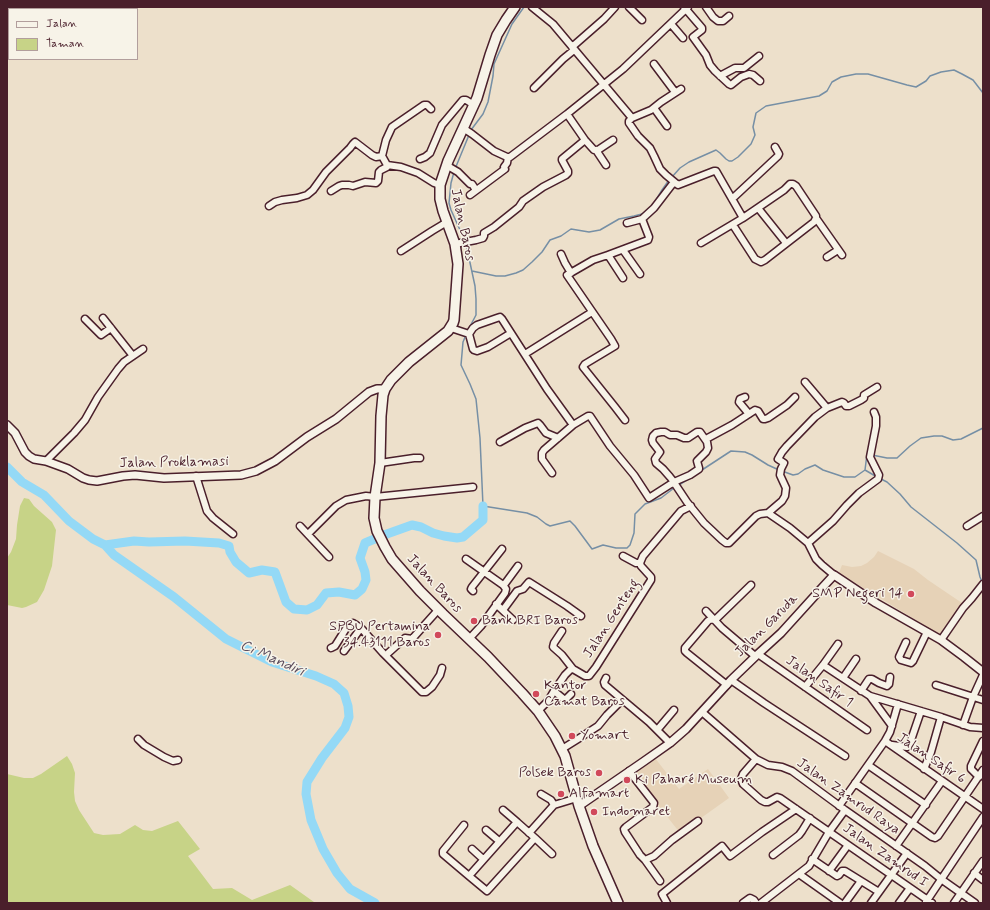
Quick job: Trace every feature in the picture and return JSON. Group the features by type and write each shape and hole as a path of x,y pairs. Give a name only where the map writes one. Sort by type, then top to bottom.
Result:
{"main road":[{"name":"Jalan Baros","path":"451,328 455,315 458,264 461,243 447,222 440,198 440,185 451,168 467,131 497,35 515,7"},
{"path":"375,497 380,463 381,416 385,389 391,380 410,362 451,328"},
{"name":"Jalan Baros","path":"375,497 374,518 377,531 392,558 438,610 522,693 538,711 555,736 567,763 593,846 618,903"}],"street":[{"path":"532,7 553,24 632,118"},
{"path":"534,88 615,7"},
{"path":"629,7 642,20"},
{"path":"706,7 718,21 723,21 729,16"},
{"path":"467,131 494,151 503,156 510,157 623,69 686,8 702,28 702,30 694,38 706,54 710,65 728,84 731,85 741,77 749,74 753,75 760,81"},
{"path":"671,24 683,38"},
{"path":"720,76 735,68 744,68 759,56"},
{"path":"654,64 678,91 654,108 632,118 628,121 629,123 650,148 660,169 678,185 716,171 743,218"},
{"path":"420,159 430,153 442,125 463,100 466,100 474,105"},
{"path":"387,165 382,156 386,140 392,127 424,105 427,105 431,109"},
{"path":"654,108 667,126"},
{"path":"567,114 585,140 594,150 596,150 606,165"},
{"path":"461,243 483,238 484,233 519,207 523,201 568,173 562,159 585,140"},
{"path":"596,150 602,148 613,140"},
{"path":"269,206 275,202 307,195 313,190 326,172 354,143 357,143 376,157 382,156"},
{"path":"732,199 778,156 779,154 775,147"},
{"path":"470,195 505,169 504,167 507,163 508,157"},
{"path":"387,165 401,167 418,173 440,185"},
{"path":"330,192 342,185 353,186 365,182 376,183 378,181 380,170 387,167 387,165"},
{"path":"451,168 470,184 472,184 476,190"},
{"path":"627,223 642,219 654,208 673,181"},
{"path":"701,243 733,225 792,184 796,186 840,252 827,257"},
{"path":"758,208 786,243"},
{"path":"733,225 755,259 761,262 814,222 816,218"},
{"path":"625,420 583,367 585,364 614,346 611,339 567,275 593,260 649,239 642,219"},
{"path":"401,251 447,222"},
{"path":"623,250 640,274"},
{"path":"561,254 571,273"},
{"path":"608,255 622,278"},
{"path":"525,354 592,312"},
{"path":"103,318 133,356"},
{"path":"467,334 477,325 499,318 502,319 547,389 573,425"},
{"path":"85,319 101,335 111,328"},
{"path":"451,328 467,334 473,349 477,351 488,347 511,333"},
{"path":"46,461 85,420 98,397 124,362 143,348"},
{"path":"805,382 827,408"},
{"path":"552,473 542,459 541,455 544,450 573,425 590,416 610,446 634,475 649,498 676,485 699,469 697,461 706,452 708,444 706,439 699,432 688,438 670,435 665,432 656,433 652,440 660,453 655,461 676,485 707,526 722,540 728,543 731,542 756,516 768,513 782,501 785,496 786,488 780,472 784,462 778,459 782,452 815,417 827,408 842,402 846,406 849,406 864,398 864,395 877,387"},
{"name":"Jalan Proklamasi","path":"7,425 15,433 25,452 29,456 34,459 46,461 68,469 83,478 90,480 97,481 123,476 164,478 240,474 256,471 274,461 307,437 336,419 369,392 377,389 385,389"},
{"path":"745,397 739,402 749,414"},
{"path":"706,439 724,430 756,410 760,413 762,418 766,419 790,403 795,397"},
{"path":"808,543 833,521 859,493 878,480 879,475 870,454 876,426 876,417 874,412"},
{"path":"500,442 525,428 538,424 546,433 558,438"},
{"path":"380,463 420,458"},
{"path":"196,476 207,511 213,518 233,534"},
{"path":"308,534 336,506 346,500 366,496 375,497 473,487"},
{"name":"Jalan Genteng","path":"538,711 548,701 570,670 573,669 585,676 589,676 596,667 651,580 651,578 640,566 644,556 681,511 691,506"},
{"path":"768,513 808,543 816,559 834,576 876,603 940,640 983,673 963,724"},
{"path":"967,526 983,516"},
{"path":"300,526 328,557"},
{"path":"473,591 471,588 502,549"},
{"path":"623,556 636,563 640,563"},
{"path":"466,559 504,585 506,591 481,626 469,639"},
{"path":"504,585 518,566"},
{"name":"Jalan Garuda","path":"578,802 599,793 686,729 729,683 781,633 834,576"},
{"path":"503,610 516,592 523,589 529,582 581,616"},
{"path":"940,640 963,608 983,584"},
{"path":"751,585 715,620 711,619 708,621 684,649 687,653 729,683 770,707 845,756"},
{"path":"496,604 513,620"},
{"path":"386,655 405,638 412,638 438,610"},
{"name":"Jalan Safir 1","path":"706,611 722,628 757,655 867,730"},
{"path":"331,648 335,646 351,623 353,623 361,628 411,682 423,692 426,692 432,687 440,675 442,668"},
{"path":"344,651 361,628"},
{"path":"562,631 553,647 562,655 573,669"},
{"path":"906,642 899,657 901,660 911,663 927,632"},
{"path":"806,687 838,644"},
{"path":"842,678 856,659"},
{"path":"823,665 870,696 975,728 983,728"},
{"path":"861,691 869,679 887,686 889,684 890,677"},
{"path":"606,678 604,682 605,685 658,729 670,742"},
{"path":"936,685 983,700"},
{"path":"554,691 565,700 571,694"},
{"path":"870,696 892,726"},
{"path":"562,749 598,726 622,700"},
{"path":"839,806 868,765 887,743 898,704"},
{"path":"658,729 674,710"},
{"path":"887,743 908,747 921,711"},
{"name":"Jalan Zamrud Raya","path":"702,712 756,759 768,765 785,768 896,846 907,852 975,903"},
{"path":"924,768 931,752 941,717"},
{"path":"138,739 144,745 164,757 178,760"},
{"path":"979,777 970,766 983,741"},
{"name":"Jalan Safir 6","path":"887,743 983,809"},
{"name":"Jalan Zamrud I","path":"756,759 741,779 742,782 763,801 768,802 775,797 778,797 892,874 929,902"},
{"path":"868,765 926,805"},
{"path":"855,783 935,838 938,836 983,770"},
{"path":"629,771 654,803 652,807 624,829 640,855 660,881"},
{"path":"896,846 942,781"},
{"path":"541,794 551,800 554,805"},
{"path":"529,833 554,805 578,802"},
{"path":"667,903 662,894 722,846 730,856 764,830 796,809"},
{"path":"503,810 552,854"},
{"path":"761,903 809,866 829,832 845,810"},
{"path":"929,902 941,879 981,825 983,817"},
{"path":"773,855 799,835 810,818"},
{"path":"645,860 654,856 672,840 698,821"},
{"path":"469,876 517,822"},
{"path":"464,825 442,851 488,891 535,838"},
{"path":"486,830 499,841"},
{"path":"830,871 848,845"},
{"path":"472,849 483,859"},
{"path":"871,903 907,852"},
{"path":"812,859 837,876 844,871 879,892"},
{"path":"954,903 983,861"},
{"path":"974,873 983,880"},
{"path":"798,874 840,903"},
{"path":"846,903 861,881"},
{"path":"899,903 910,888"},
{"path":"743,903 750,898 756,903"}],"shaded area":[{"name":"SMP Negeri 14","path":"878,551 914,569 962,603 942,636 839,573 842,565 852,567 861,566 874,557"},
{"path":"655,758 679,789 708,769 729,798 680,833 633,773"}],"green space":[{"path":"24,498 29,499 34,506 52,522 56,530 52,566 44,590 37,602 22,608 7,605 7,558 16,539 20,506"},
{"path":"67,756 75,773 75,801 94,833 103,835 120,834 135,825 143,830 152,831 178,821 200,849 188,856 213,889 232,888 252,900 290,885 314,902 7,903 7,774 24,778 33,778"}],"waterway":[{"path":"471,130 483,114 488,102 494,64 512,24 524,7"},
{"path":"672,177 680,168 689,162 716,150 726,159 732,161 751,144 755,135 753,127 756,113 766,106 819,96 827,91 832,82 841,77 856,74 868,74 916,87 926,81 930,76 941,72 954,70 973,80 983,93"},
{"path":"455,169 469,135"},
{"path":"454,172 451,183 449,203 465,241"},
{"path":"653,205 669,180"},
{"path":"472,271 496,276 505,276 516,273 523,270 532,262 542,252 550,240 561,236 571,229 589,232 600,230 619,219 642,214 650,208"},
{"path":"466,244 475,286 476,299 476,315 467,332"},
{"path":"466,335 463,342 461,365 476,399 480,438 483,506 527,513 537,517 550,526 570,521 592,549 603,545 616,548 627,548 630,545 634,533 635,514 645,504 661,498 674,488"},
{"path":"872,455 897,458 921,438 942,436 953,440 961,439 983,428"},
{"path":"679,485 731,451 745,452 779,470"},
{"path":"782,471 793,475 815,465 823,470 844,477 855,477 865,470 868,454"},
{"name":"Ci Mandiri","path":"7,467 22,482 44,495 69,521 93,539 105,545 114,555 174,597 226,639 272,662 316,676 334,684 344,693 348,706 349,717 345,728 322,758 307,782 306,794 311,820 323,849 337,873 350,889 375,903"},
{"path":"865,470 877,477"},
{"path":"881,479 887,482 900,494 911,507 976,560 982,582"},
{"path":"105,545 134,541 185,541 219,543 229,546 230,552 236,562 249,573 262,570 275,572 286,602 294,609 307,610 317,605 326,593 339,592 355,595 362,589 366,580 360,558 365,543 412,525 444,536 457,538 463,537 483,520 483,506"}],"place":[{"name":"SMP Negeri 14","path":"911,594"},
{"name":"Bank BRI Baros","path":"474,621"},
{"name":"SPBU Pertamina 34.43111 Baros","path":"438,635"},
{"name":"Kantor Camat Baros","path":"536,694"},
{"name":"Yomart","path":"572,736"},
{"name":"Polsek Baros","path":"599,773"},
{"name":"Ki Paharé Museum","path":"627,780"},
{"name":"Alfamart","path":"561,794"},
{"name":"Indomaret","path":"594,812"}]}
